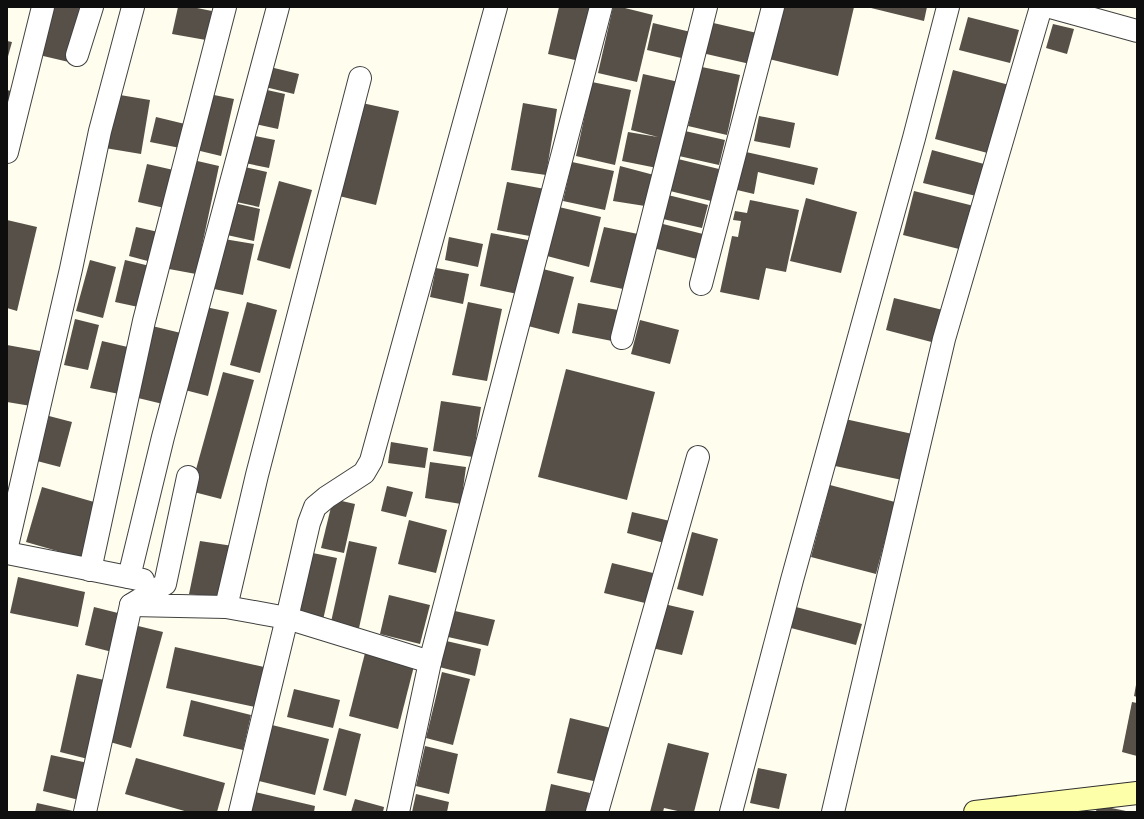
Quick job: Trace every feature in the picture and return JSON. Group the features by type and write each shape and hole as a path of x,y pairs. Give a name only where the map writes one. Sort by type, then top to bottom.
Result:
{"street":[{"path":"7,152 43,7"},
{"path":"77,55 92,7"},
{"path":"7,546 71,269 100,131 133,7"},
{"path":"90,570 144,321 226,7"},
{"path":"129,577 163,437 278,7"},
{"path":"240,812 287,618 308,523 315,507 327,497 364,474 370,461 496,7"},
{"path":"398,812 430,662 601,7"},
{"path":"622,338 706,7"},
{"path":"701,284 773,7"},
{"path":"731,812 792,580 914,138 948,7"},
{"path":"833,812 944,339 1041,7"},
{"path":"1050,7 1137,32"},
{"path":"226,607 257,475 360,78"},
{"path":"597,812 698,457"},
{"path":"85,812 131,605 165,584 188,476"},
{"path":"7,553 165,584"},
{"path":"131,605 226,607 287,618 430,662"},
{"path":"975,812 1137,793"}],"building":[{"path":"50,7 86,7 73,63 39,55"},
{"path":"178,7 192,7 212,11 206,40 172,34"},
{"path":"559,7 597,7 584,62 548,54"},
{"path":"613,7 621,7 653,15 637,82 598,73"},
{"path":"782,7 854,7 838,76 769,59"},
{"path":"871,7 927,7 924,21"},
{"path":"968,17 1019,30 1010,63 959,50"},
{"path":"709,22 757,33 750,64 702,53"},
{"path":"653,23 695,33 690,60 647,50"},
{"path":"1053,24 1074,29 1067,54 1046,48"},
{"path":"7,41 12,42 7,60"},
{"path":"270,67 299,74 294,94 265,87"},
{"path":"702,67 740,75 727,135 688,126"},
{"path":"953,70 1013,86 995,155 935,139"},
{"path":"643,74 679,82 657,168 622,161 628,132 658,137 631,130"},
{"path":"592,82 631,90 615,165 576,156"},
{"path":"258,88 285,94 278,129 250,123"},
{"path":"7,90 11,91 7,114"},
{"path":"204,93 234,99 221,156 192,149"},
{"path":"114,94 150,100 141,154 105,148"},
{"path":"362,103 399,111 376,205 339,196"},
{"path":"523,103 557,109 546,175 511,170"},
{"path":"759,116 795,123 790,148 754,141"},
{"path":"156,117 185,124 180,148 150,142"},
{"path":"685,131 725,140 719,165 679,156"},
{"path":"251,135 275,140 269,168 245,163"},
{"path":"932,150 984,164 976,196 923,183"},
{"path":"746,152 818,168 814,185 758,172 754,194 737,190"},
{"path":"678,159 719,169 711,201 670,191"},
{"path":"193,160 219,166 196,274 169,269"},
{"path":"572,162 614,171 605,210 563,201"},
{"path":"147,164 178,171 169,209 138,202"},
{"path":"240,166 267,172 259,207 232,201"},
{"path":"620,166 654,175 645,206 613,201"},
{"path":"279,181 312,190 290,269 257,260"},
{"path":"507,182 545,189 535,237 497,230"},
{"path":"914,191 974,206 963,250 903,235"},
{"path":"668,195 708,205 702,228 663,219"},
{"path":"806,198 857,212 841,273 790,261"},
{"path":"750,200 799,210 786,272 766,268 759,300 720,292 732,236 738,237 741,221 733,220 735,211 747,213"},
{"path":"234,203 260,209 254,241 227,235"},
{"path":"559,207 601,217 589,267 547,256"},
{"path":"7,220 37,227 17,311 7,308"},
{"path":"659,223 703,234 697,259 653,248"},
{"path":"136,227 163,233 155,263 129,256"},
{"path":"604,227 638,234 623,289 590,282"},
{"path":"491,233 533,241 522,295 480,286"},
{"path":"449,237 483,244 478,267 445,260"},
{"path":"224,239 254,244 243,295 214,289"},
{"path":"90,260 116,267 103,318 76,311"},
{"path":"125,260 154,267 143,308 115,302"},
{"path":"436,268 469,274 463,304 430,297"},
{"path":"543,269 574,277 559,334 528,326"},
{"path":"894,298 947,311 939,344 886,330"},
{"path":"247,302 277,310 260,373 230,365"},
{"path":"468,302 502,309 487,381 452,375"},
{"path":"578,303 618,310 612,341 572,333"},
{"path":"201,306 229,312 208,396 181,389"},
{"path":"75,319 99,325 88,370 64,365"},
{"path":"640,320 679,330 670,364 631,354"},
{"path":"148,325 181,333 167,405 138,398"},
{"path":"102,341 132,348 119,394 90,388"},
{"path":"7,345 40,351 31,406 7,402"},
{"path":"566,369 655,392 627,500 538,477"},
{"path":"223,372 254,380 221,499 190,491"},
{"path":"441,401 481,407 473,457 433,451"},
{"path":"49,416 72,422 60,467 37,461"},
{"path":"845,419 917,435 907,481 835,466"},
{"path":"391,442 428,448 425,468 388,463"},
{"path":"430,462 466,467 461,504 425,498"},
{"path":"830,485 895,502 876,574 811,557"},
{"path":"387,486 413,492 406,517 381,511"},
{"path":"42,487 101,504 85,559 26,542"},
{"path":"333,499 355,504 344,553 321,548"},
{"path":"632,512 670,521 664,543 627,533"},
{"path":"409,520 447,530 436,573 398,564"},
{"path":"692,532 718,539 703,596 677,589"},
{"path":"200,541 233,546 222,598 189,594"},
{"path":"349,541 377,547 359,628 331,622"},
{"path":"308,552 337,558 323,620 294,613"},
{"path":"612,563 653,573 645,603 604,593"},
{"path":"18,577 85,592 78,627 10,613"},
{"path":"389,595 430,605 420,644 380,634"},
{"path":"664,604 694,611 682,655 652,648"},
{"path":"94,607 126,615 116,653 85,645"},
{"path":"796,607 862,624 856,645 791,628"},
{"path":"455,611 495,620 488,646 448,637"},
{"path":"134,625 163,632 131,748 103,740"},
{"path":"442,640 481,649 475,676 435,666"},
{"path":"175,647 264,667 255,707 166,688"},
{"path":"365,653 414,666 398,729 349,716"},
{"path":"442,672 470,679 453,745 426,738"},
{"path":"77,674 109,681 92,760 60,752"},
{"path":"1137,685 1137,697 1134,696"},
{"path":"294,689 340,700 333,728 287,717"},
{"path":"191,700 251,715 243,750 183,736"},
{"path":"1132,702 1137,703 1137,756 1122,752"},
{"path":"570,718 611,728 598,782 557,773"},
{"path":"272,725 329,739 315,795 259,781"},
{"path":"339,728 361,734 346,796 323,790"},
{"path":"668,743 709,753 694,812 682,812 664,808 663,812 650,812"},
{"path":"425,746 458,754 449,794 416,786"},
{"path":"51,755 88,763 79,800 43,791"},
{"path":"136,758 225,783 217,812 188,812 125,794"},
{"path":"758,768 787,774 779,809 750,803"},
{"path":"551,784 590,793 586,812 545,812"},
{"path":"255,792 315,806 314,812 250,812"},
{"path":"416,794 449,802 447,812 412,812"},
{"path":"355,799 384,807 383,812 351,812"},
{"path":"37,803 73,811 73,812 35,812"},
{"path":"1097,805 1126,811 1126,812 1096,812"}]}
